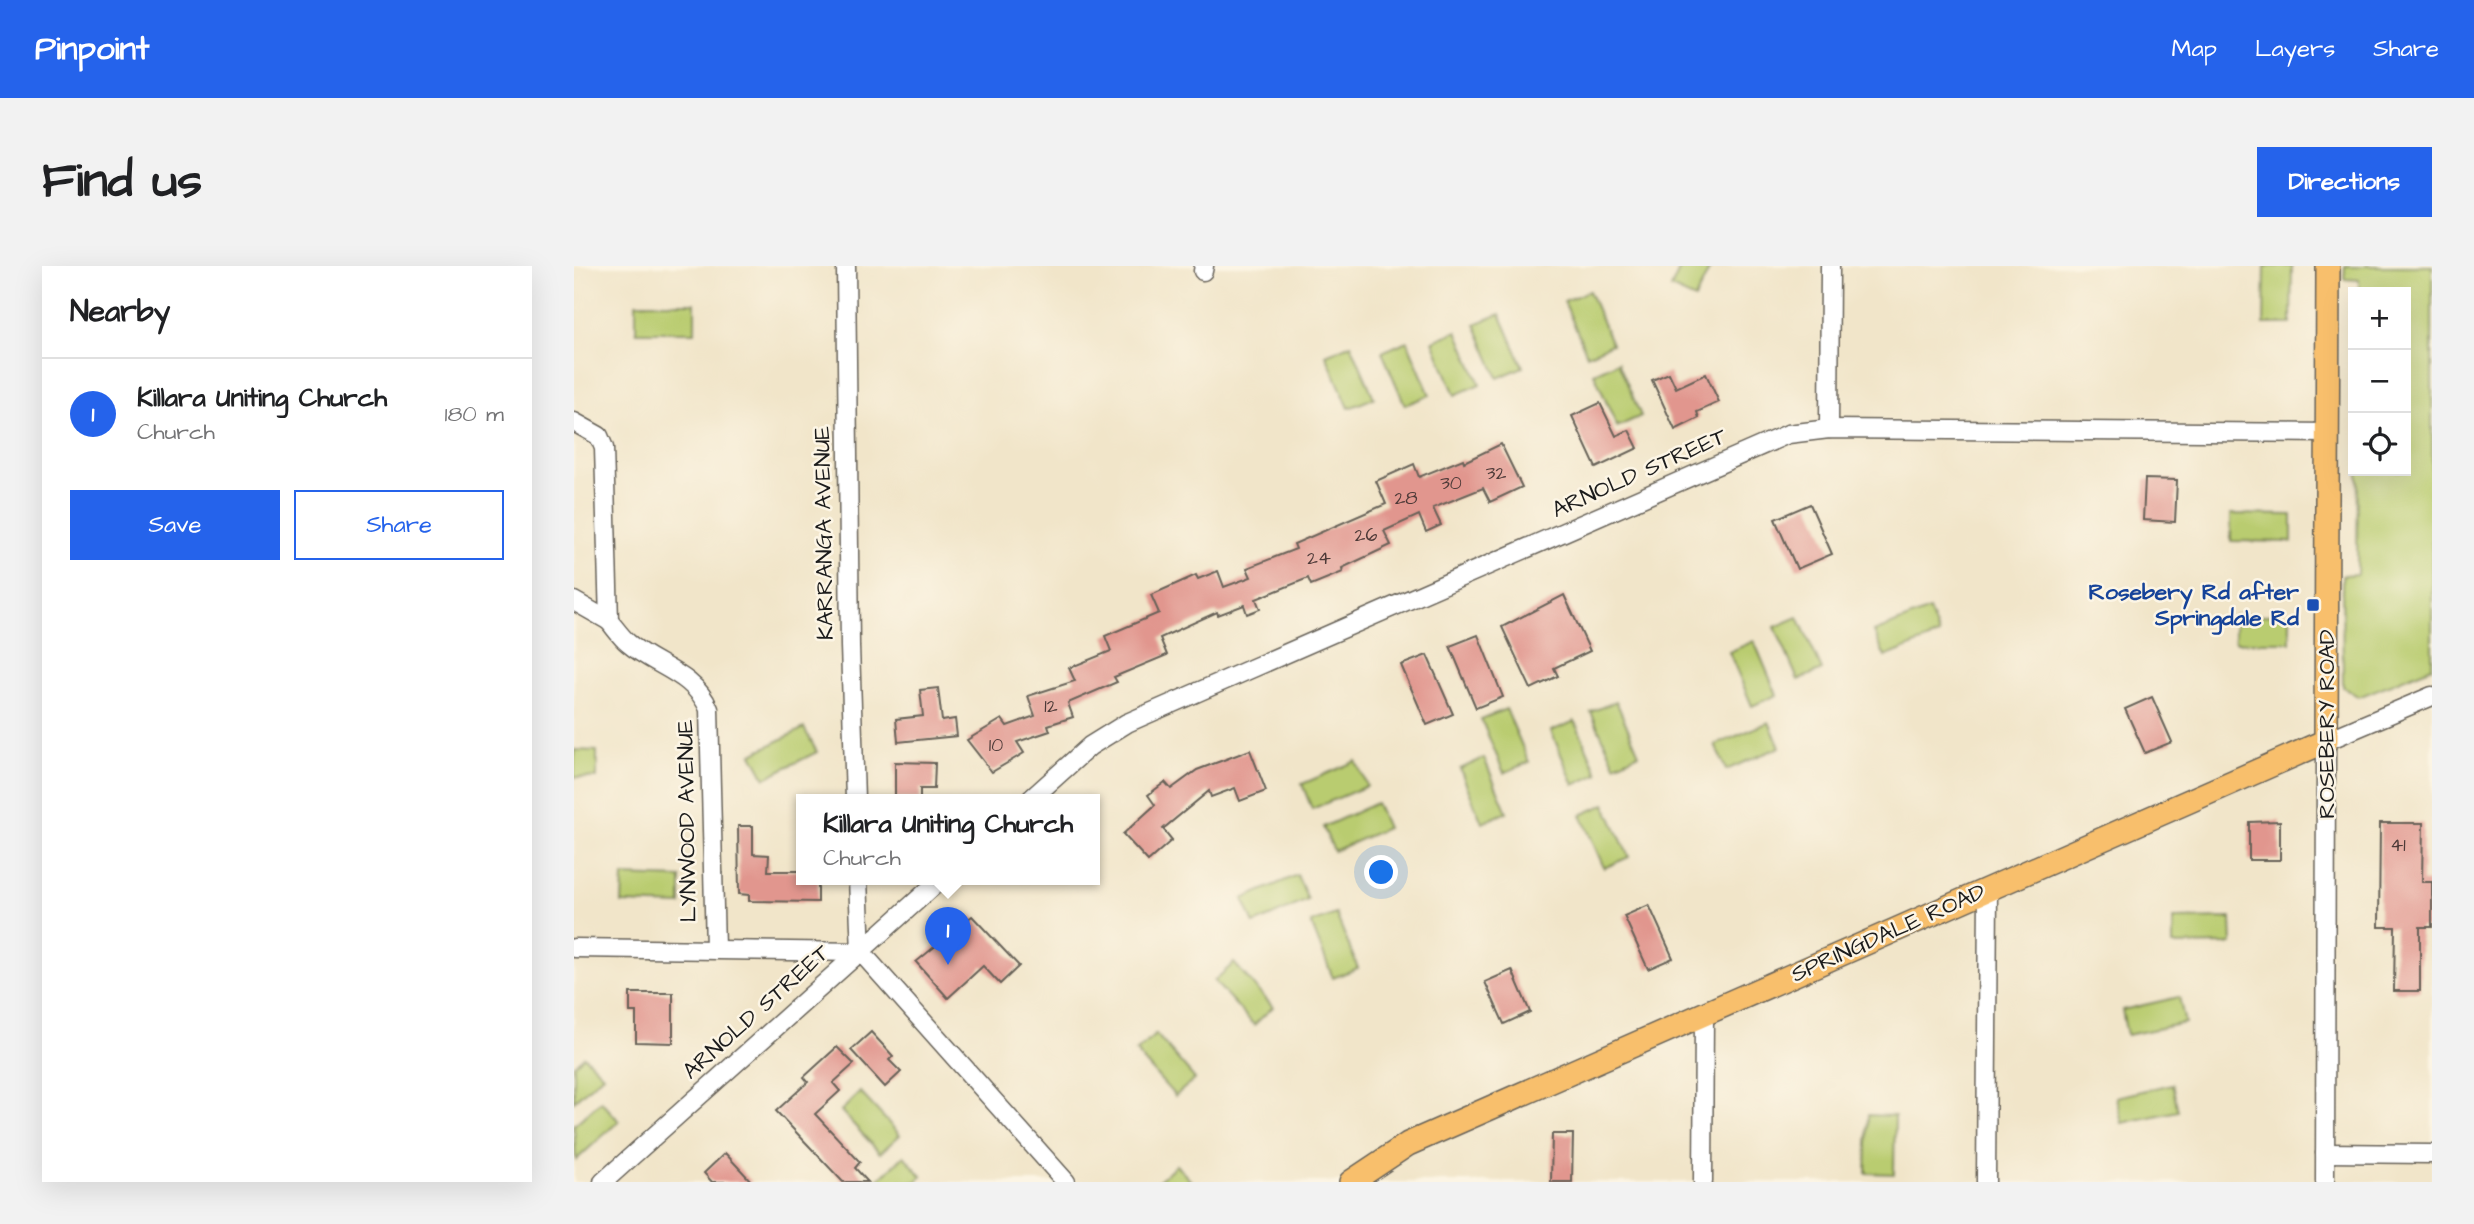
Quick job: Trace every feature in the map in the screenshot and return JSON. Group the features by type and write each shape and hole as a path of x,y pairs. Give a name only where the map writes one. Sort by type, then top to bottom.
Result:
{"main road":[{"name":"ROSEBERY ROAD","path":"2326,741 2328,266"},
{"name":"SPRINGDALE ROAD","path":"1351,1182 1408,1144 2326,741"}],"street":[{"name":"KARRANGA AVENUE","path":"846,266 850,646 855,794"},
{"path":"1829,429 1830,266"},
{"path":"574,422 599,436 604,448 610,621"},
{"name":"ARNOLD STREET","path":"1037,794 1090,746 1127,723 1788,434 1829,429 2328,433"},
{"name":"LYNWOOD AVENUE","path":"574,601 610,621 628,643 679,674 702,692 709,709 715,948"},
{"name":"SPRINGDALE ROAD","path":"2326,741 2432,696"},
{"name":"ROSEBERY ROAD","path":"2325,1182 2326,741"},
{"path":"858,885 861,952 1066,1182"},
{"name":"ARNOLD STREET","path":"603,1182 935,885"},
{"path":"1986,1182 1988,890"},
{"path":"574,947 861,952"},
{"path":"1703,1182 1704,1014"},
{"path":"2325,1153 2432,1154"}],"green space":[{"path":"1681,266 1711,266 1695,299 1671,288"},
{"path":"2265,266 2292,266 2291,324 2264,324"},
{"path":"2345,266 2432,266 2432,667 2359,697 2343,687 2342,575 2357,574 2358,476 2411,476 2411,287 2359,287 2359,280 2344,279"},
{"path":"1589,291 1612,344 1587,355 1564,301"},
{"path":"636,303 695,303 695,332 636,332"},
{"path":"1500,314 1523,367 1498,378 1475,324"},
{"path":"1457,331 1480,384 1455,395 1433,341"},
{"path":"1407,341 1430,395 1405,405 1382,352"},
{"path":"1351,344 1374,398 1349,408 1326,355"},
{"path":"1618,362 1641,416 1617,427 1594,373"},
{"path":"2231,514 2292,515 2292,542 2231,541"},
{"path":"1929,610 1939,635 1885,657 1874,632"},
{"path":"2235,615 2290,615 2290,642 2235,642"},
{"path":"1798,617 1822,670 1798,680 1775,627"},
{"path":"1754,641 1777,695 1752,706 1729,652"},
{"path":"1616,701 1639,754 1615,765 1591,712"},
{"path":"1506,709 1529,762 1504,773 1481,719"},
{"path":"1575,721 1598,774 1574,785 1551,731"},
{"path":"1769,722 1780,747 1726,770 1715,745"},
{"path":"804,728 817,752 765,778 752,754"},
{"path":"574,750 597,751 597,778 574,777"},
{"path":"1484,758 1507,812 1482,823 1460,769"},
{"path":"1356,761 1367,786 1312,809 1302,784"},
{"path":"1376,803 1387,828 1334,851 1323,827"},
{"path":"1605,804 1629,857 1604,868 1581,815"},
{"path":"1297,875 1308,900 1254,924 1243,899"},
{"path":"623,876 681,878 681,905 622,903"},
{"path":"1336,914 1358,968 1333,978 1311,923"},
{"path":"2231,918 2232,944 2173,945 2173,919"},
{"path":"1234,963 1273,1007 1254,1025 1214,981"},
{"path":"2179,997 2185,1023 2127,1035 2122,1010"},
{"path":"1156,1034 1195,1079 1175,1096 1136,1052"},
{"path":"584,1056 603,1075 574,1101 574,1065"},
{"path":"2172,1084 2178,1111 2122,1123 2116,1097"},
{"path":"860,1092 900,1135 880,1153 841,1111"},
{"path":"601,1101 619,1121 576,1160 574,1125"},
{"path":"1868,1115 1895,1116 1894,1174 1866,1173"},
{"path":"904,1156 922,1176 916,1182 876,1182"},
{"path":"1176,1165 1192,1182 1157,1182"}],"building":[{"path":"1669,373 1676,388 1706,374 1719,402 1697,412 1699,418 1675,430 1652,380"},
{"path":"1600,403 1616,436 1629,430 1638,448 1596,468 1572,416"},
{"path":"1501,444 1522,487 1490,502 1483,488 1433,508 1441,525 1426,532 1419,515 1384,531 1391,545 1342,568 1343,572 1311,585 1308,578 1256,599 1260,609 1247,614 1244,605 1218,615 1217,612 1160,638 1167,655 1114,677 1117,682 1068,703 1073,717 1048,725 1050,731 1017,742 1024,753 992,772 967,740 1002,719 1007,726 1035,716 1028,696 1075,681 1069,668 1111,651 1105,636 1159,613 1151,595 1196,575 1198,579 1218,571 1224,587 1251,577 1247,568 1296,549 1294,544 1386,504 1376,481 1414,464 1419,477 1463,459 1464,462"},
{"path":"2145,479 2177,480 2175,522 2143,520"},
{"path":"1810,504 1832,554 1797,569 1775,519"},
{"path":"1564,595 1590,651 1554,668 1558,676 1531,689 1502,627"},
{"path":"1478,635 1503,697 1476,708 1450,646"},
{"path":"1427,655 1453,714 1427,725 1401,665"},
{"path":"938,688 942,721 955,719 957,736 898,742 896,719 923,716 920,690"},
{"path":"2152,697 2172,742 2145,753 2125,709"},
{"path":"1250,750 1266,791 1240,801 1235,788 1211,797 1209,791 1163,829 1172,840 1148,861 1123,834 1155,805 1148,795 1165,782 1171,789 1197,770"},
{"path":"895,762 935,763 934,789 920,789 920,794 895,794"},
{"path":"2280,821 2280,860 2249,860 2249,822"},
{"path":"2380,823 2423,823 2422,882 2432,882 2432,927 2420,927 2420,991 2394,991 2395,927 2379,927"},
{"path":"738,826 753,826 753,854 769,855 768,871 796,871 796,885 818,885 818,902 749,901 749,895 739,894"},
{"path":"1649,905 1673,958 1648,969 1624,916"},
{"path":"972,916 1019,966 1000,984 983,966 948,998 916,962"},
{"path":"1512,970 1530,1012 1504,1024 1485,982"},
{"path":"630,993 673,993 673,1043 636,1042 636,1012 630,1012"},
{"path":"871,1032 893,1056 889,1060 901,1072 885,1087 851,1050"},
{"path":"837,1047 854,1064 833,1083 840,1091 815,1114 860,1162 855,1168 868,1182 843,1182 776,1111 808,1082 804,1077"},
{"path":"1552,1134 1573,1134 1572,1182 1551,1182"},
{"path":"725,1153 752,1182 712,1182 704,1173"}],"place":[{"name":"Rosebery Rd after Springdale Rd","path":"2313,605"},
{"name":"Killara Uniting Church","path":"948,965"}]}
